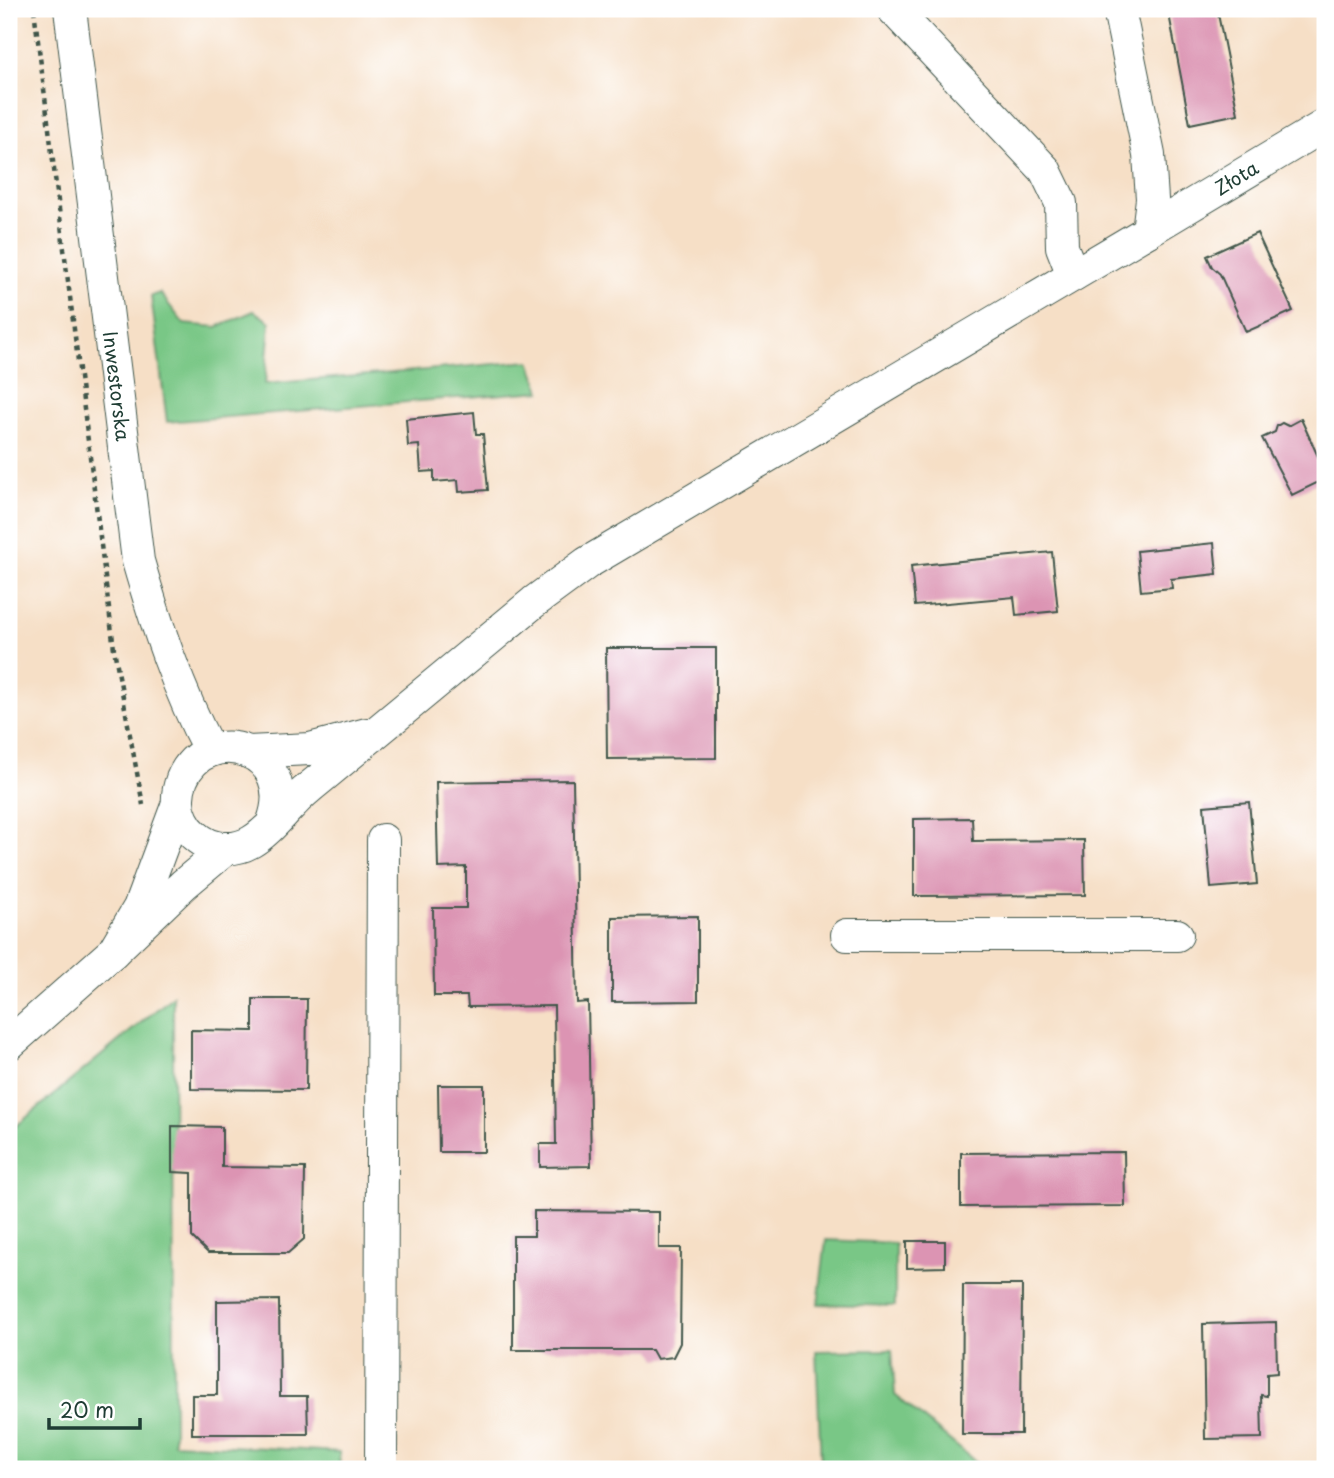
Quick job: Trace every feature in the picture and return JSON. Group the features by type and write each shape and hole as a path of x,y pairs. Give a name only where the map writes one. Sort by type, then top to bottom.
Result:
{"street":[{"name":"Inwestorska","path":"70,9 138,561 159,635 188,711 210,751"},
{"path":"892,9 1045,170 1061,203 1062,247 1073,275"},
{"path":"1119,9 1149,155 1152,200 1148,231"},
{"name":"Złota","path":"272,824 296,799 378,731 534,602 587,563 1325,125"},
{"path":"113,952 139,908 178,803 179,787 185,772 196,759 210,751 225,748 248,752 310,749 378,731"},
{"path":"178,803 182,819 192,833 205,843 227,848 250,844 263,836 278,810 279,794 275,779 267,766 248,752"},
{"path":"381,1469 383,840"},
{"path":"9,1044 227,848"},
{"path":"847,935 1177,934"}],"path":[{"path":"33,9 114,649 143,803 143,816"}],"green space":[{"path":"160,293 184,324 217,327 254,311 270,322 265,384 530,361 541,391 167,422 151,296"},
{"path":"173,996 174,1443 339,1452 340,1467 303,1465 272,1469 9,1469 9,1132"},
{"path":"826,1240 895,1243 895,1306 818,1304"},
{"path":"892,1350 895,1395 977,1463 983,1463 983,1469 834,1469 829,1463 821,1463 816,1351"}],"building":[{"path":"1168,9 1217,9 1238,114 1190,124"},
{"path":"1257,233 1293,311 1246,332 1220,274 1212,267 1207,256"},
{"path":"474,412 476,434 483,434 488,490 459,492 458,480 434,482 434,471 421,472 419,445 408,446 406,419"},
{"path":"1301,419 1321,463 1319,464 1325,479 1292,495 1262,438 1275,432 1277,426 1282,423 1288,426"},
{"path":"1214,543 1217,574 1171,579 1172,588 1141,591 1137,551"},
{"path":"1052,552 1058,611 1016,615 1014,597 915,606 911,566"},
{"path":"606,648 716,648 716,758 607,759"},
{"path":"573,780 577,1003 588,1002 591,1166 540,1167 540,1144 556,1144 554,1006 468,1007 467,996 434,996 433,908 466,908 466,867 438,868 436,782"},
{"path":"1249,802 1257,884 1211,888 1204,806"},
{"path":"972,818 973,841 1084,840 1085,895 914,896 914,819"},
{"path":"9,857 15,891 9,891"},
{"path":"698,916 698,1001 612,1002 612,917"},
{"path":"253,999 307,999 306,1090 191,1089 191,1030 253,1031"},
{"path":"438,1085 484,1085 484,1152 439,1152"},
{"path":"172,1126 222,1127 222,1167 305,1168 304,1239 288,1253 208,1253 192,1237 192,1173 172,1172"},
{"path":"1124,1152 1125,1206 961,1207 961,1153"},
{"path":"534,1211 659,1212 659,1248 681,1248 680,1343 673,1357 657,1359 652,1350 513,1350 513,1236 534,1236"},
{"path":"907,1241 945,1241 945,1267 907,1268"},
{"path":"963,1285 1022,1285 1021,1434 962,1434"},
{"path":"279,1300 280,1396 307,1396 308,1434 192,1434 192,1395 217,1395 217,1301"},
{"path":"1276,1322 1277,1373 1267,1374 1267,1396 1261,1395 1262,1438 1205,1439 1203,1324"}]}
